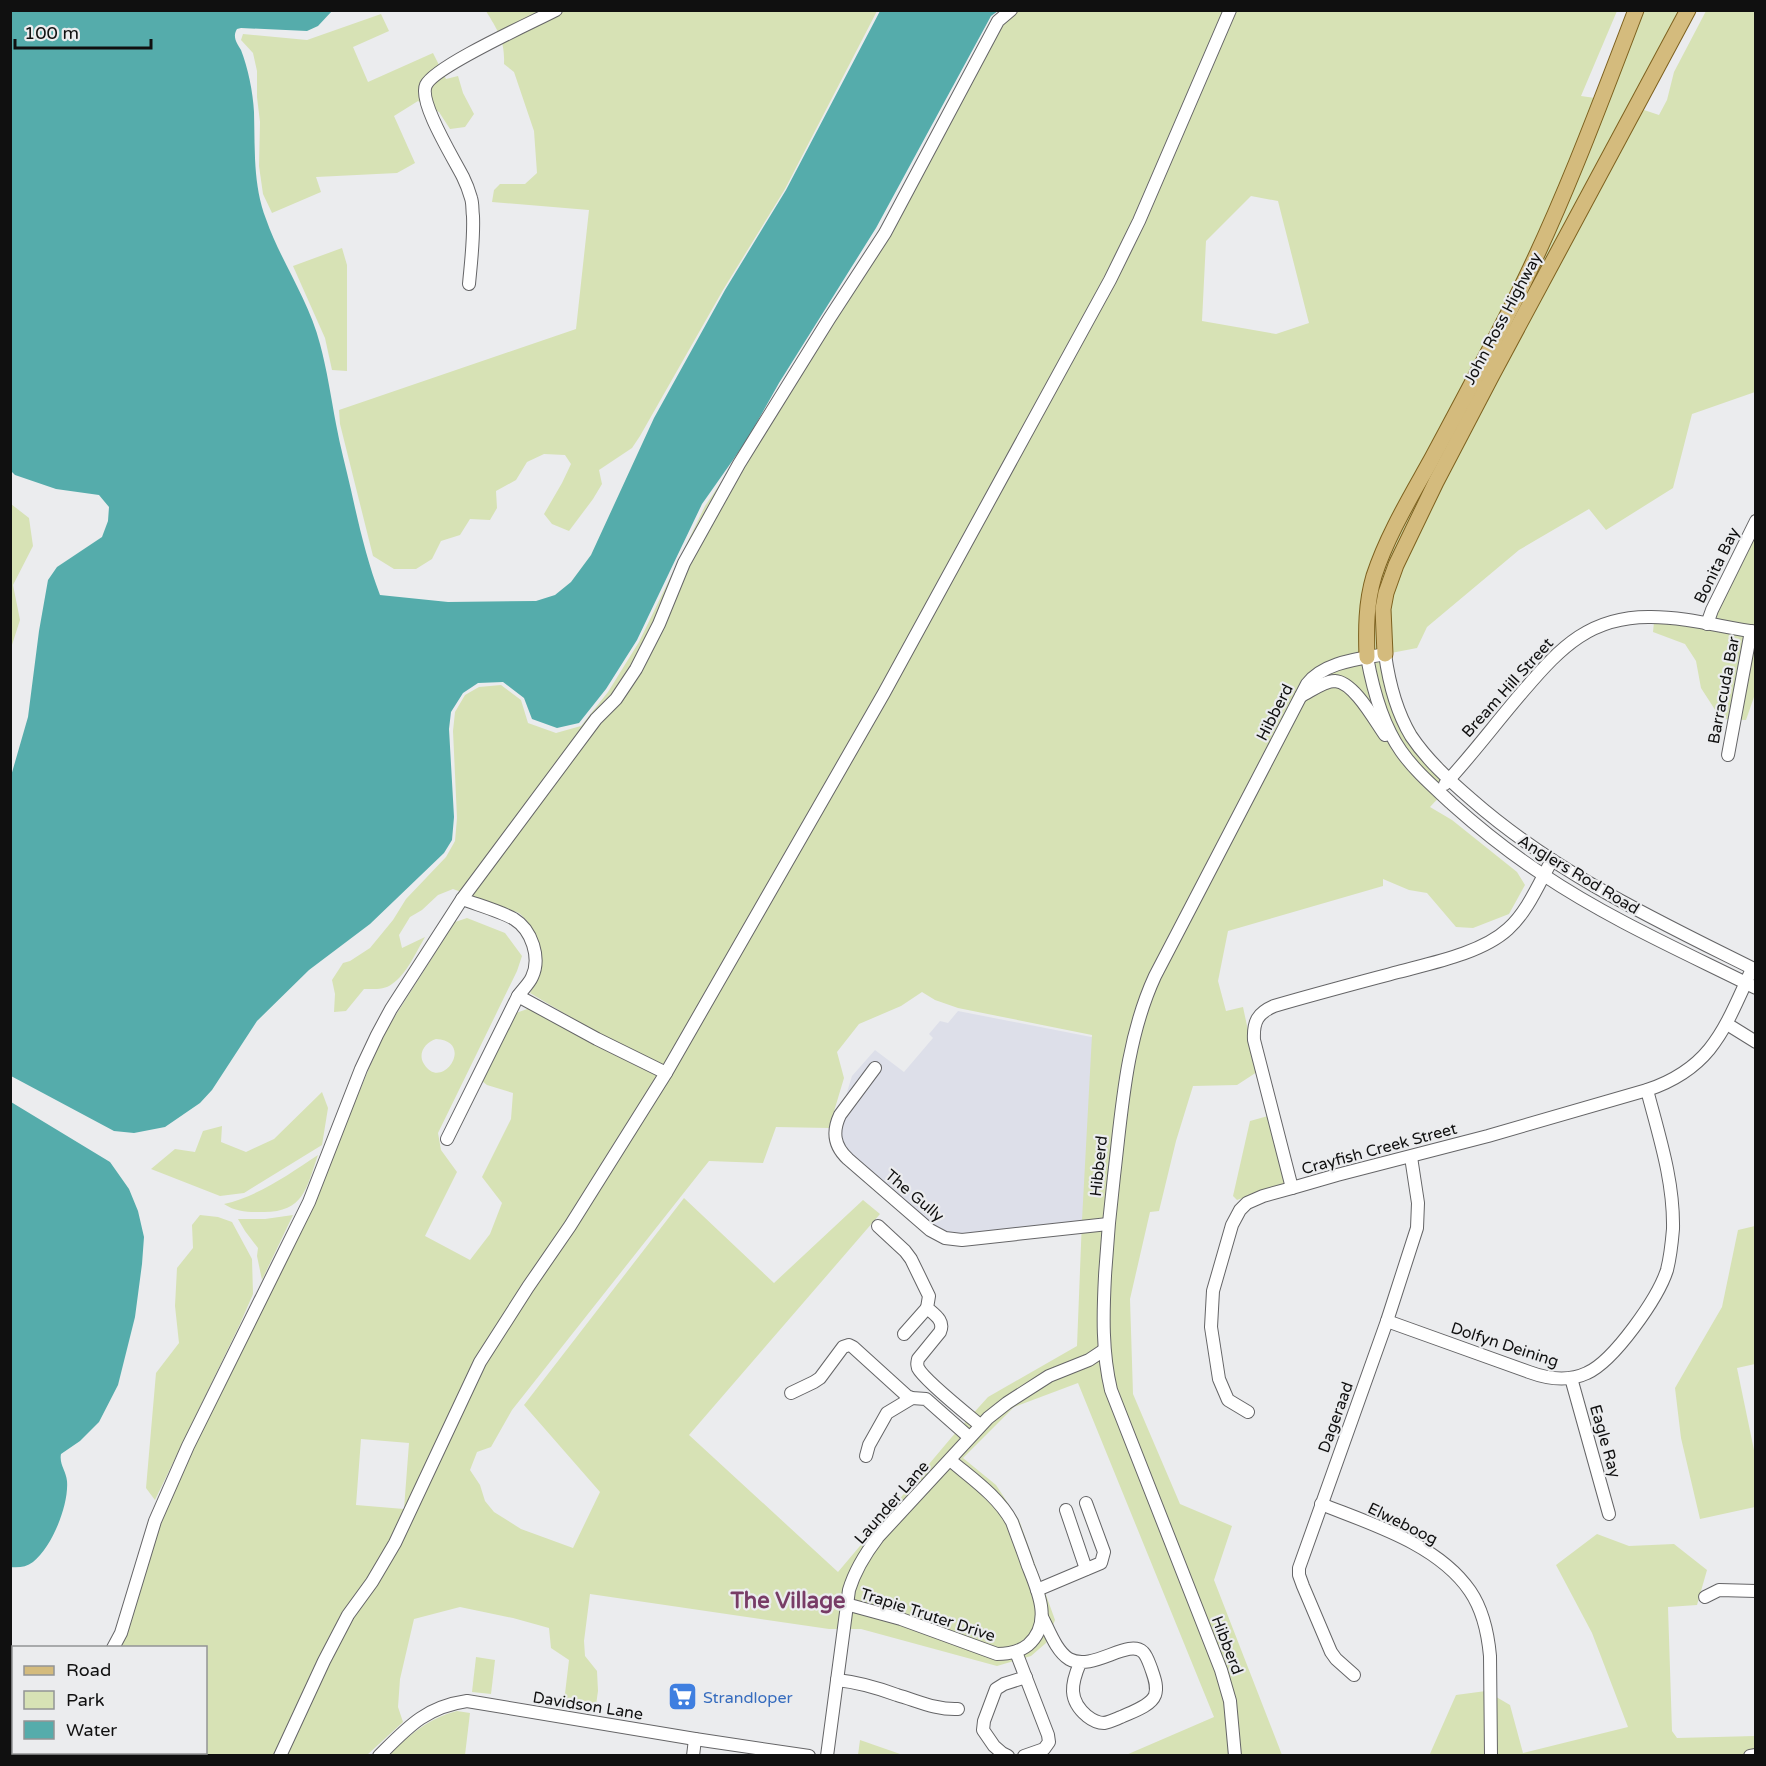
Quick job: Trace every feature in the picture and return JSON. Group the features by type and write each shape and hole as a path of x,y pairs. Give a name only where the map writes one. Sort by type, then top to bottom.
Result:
{"main road":[{"name":"John Ross Highway","path":"1367,657 1366,623 1374,578 1382,554 1520,290 1558,210 1636,10"},
{"name":"John Ross Highway","path":"1385,654 1383,609 1396,565 1492,375 1688,10"}],"street":[{"path":"469,285 474,236 472,200 463,177 431,115 424,94 425,86 429,80 471,52 556,10"},
{"path":"114,1646 121,1633 155,1521 189,1446 309,1202 360,1069 391,1009 462,899 596,719 616,699 636,669 659,624 684,563 739,464 885,232 998,21 1011,10"},
{"path":"280,1755 348,1615 372,1582 395,1543 480,1362 583,1207 666,1073 884,693 1110,280 1139,221 1230,10"},
{"name":"Bonita Bay","path":"1707,624 1755,521"},
{"name":"Bream Hill Street","path":"1438,791 1548,663 1581,635 1608,623 1636,617 1666,618 1753,632"},
{"name":"Barracuda Bar","path":"1728,755 1753,632"},
{"name":"Hibberd","path":"1235,1755 1227,1687 1119,1413 1106,1371 1104,1300 1108,1224 1124,1089 1142,1006 1155,976 1311,679 1322,671 1385,654"},
{"name":"Anglers Rod Road","path":"1385,654 1394,697 1404,723 1419,746 1449,779 1516,835 1552,860 1627,906 1754,969"},
{"name":"Anglers Rod Road","path":"1367,657 1379,707 1401,751 1416,770 1471,821 1544,875 1622,920 1751,986"},
{"path":"1301,696 1334,681 1347,685 1387,738 1401,751"},
{"name":"Crayfish Creek Street","path":"1552,860 1516,922 1498,938 1478,948 1422,966 1274,1006 1257,1018 1254,1025 1254,1040 1292,1188 1488,1136 1647,1090 1672,1080 1694,1066 1713,1047 1751,986 1754,969"},
{"path":"447,1139 518,996 532,977 535,966 533,944 522,926 513,919 462,899"},
{"path":"518,996 666,1073"},
{"path":"1727,1024 1755,1042"},
{"name":"The Gully","path":"875,1068 840,1115 835,1138 842,1153 930,1230 945,1238 962,1240 1108,1224"},
{"name":"Dolfyn Deining","path":"1387,1321 1540,1376 1571,1378 1587,1373 1610,1357 1649,1304 1667,1269 1673,1230 1671,1188 1647,1090"},
{"name":"Dageraad","path":"1354,1675 1331,1652 1299,1575 1302,1559 1387,1321 1417,1228 1418,1203 1411,1157"},
{"path":"1248,1412 1228,1400 1218,1379 1211,1328 1213,1291 1232,1225 1240,1210 1247,1203 1263,1196 1292,1188"},
{"path":"878,1226 911,1259 929,1296 927,1308 904,1334"},
{"path":"927,1308 942,1321 943,1327 918,1359 919,1370 980,1425"},
{"path":"791,1393 820,1378 843,1347 849,1345 907,1396 926,1400 969,1437"},
{"name":"Launder Lane","path":"827,1755 846,1604 854,1575 869,1549 980,1425 1035,1384 1089,1360 1104,1350"},
{"name":"Eagle Ray","path":"1571,1378 1609,1514"},
{"path":"866,1456 869,1445 887,1413 912,1398"},
{"path":"950,1460 994,1498 1008,1514 1037,1590 1042,1617 1062,1654 1080,1663 1126,1649 1141,1650 1146,1655 1154,1677 1155,1696 1148,1704 1106,1723 1093,1720 1074,1701 1072,1686 1080,1663"},
{"path":"1037,1590 1101,1563 1104,1552 1086,1503"},
{"name":"Elweboog","path":"1321,1504 1382,1529 1429,1552 1456,1575 1470,1591 1483,1616 1488,1641 1491,1755"},
{"path":"1066,1510 1086,1569"},
{"path":"1705,1597 1719,1590 1755,1591"},
{"name":"Trapie Truter Drive","path":"846,1604 901,1619 987,1652 1007,1654 1016,1652"},
{"path":"1024,1755 1044,1749 1049,1742 1016,1652 1025,1648 1032,1641 1037,1634 1042,1617"},
{"path":"1008,1755 994,1746 983,1730 984,1721 996,1689 1026,1677"},
{"path":"837,1680 896,1694 923,1704 958,1709"},
{"name":"Davidson Lane","path":"379,1755 404,1730 420,1718 447,1705 466,1701 695,1739 809,1755"},
{"path":"693,1755 695,1739"},
{"path":"1750,1755 1755,1755"}],"shaded area":[{"path":"958,1011 1132,1045 1108,1224 945,1238 842,1153 840,1115 852,1076 875,1050 904,1072 933,1038 929,1034 940,1021 948,1023"}],"green space":[{"path":"1003,10 1617,11 1581,96 1609,100 1644,11 1679,11 1629,105 1659,115 1667,100 1674,72 1706,11 1755,11 1755,392 1692,414 1673,488 1606,530 1589,509 1519,550 1427,627 1417,648 1391,653 1399,695 1410,720 1425,747 1457,778 1430,807 1452,820 1517,872 1525,885 1509,914 1473,928 1456,927 1427,893 1409,890 1383,879 1383,886 1228,931 1218,981 1226,1011 1243,1007 1257,1072 1237,1085 1193,1086 1176,1141 1159,1211 1150,1212 1130,1299 1133,1394 1180,1504 1232,1526 1214,1580 1282,1755 1126,1755 1214,1717 1078,1383 1014,1407 963,1458 996,1485 1019,1520 1055,1620 1046,1643 1031,1656 997,1666 861,1629 829,1629 590,1594 584,1641 585,1656 597,1671 596,1705 564,1702 569,1660 551,1648 549,1628 460,1607 414,1619 400,1679 398,1707 403,1722 367,1755 87,1756 88,1754 207,1754 207,1646 120,1646 158,1522 192,1446 222,1391 313,1202 383,1035 455,922 467,918 505,933 522,956 517,971 438,1133 441,1150 457,1172 425,1236 470,1260 490,1234 502,1203 482,1177 511,1119 513,1093 487,1085 482,1081 516,1013 530,1008 583,1038 589,1028 530,993 538,979 542,963 537,939 524,918 519,913 453,889 438,895 422,910 410,917 399,935 402,948 425,937 402,975 389,986 364,989 346,1011 334,1012 335,994 332,980 343,963 370,948 393,920 406,899 446,857 455,841 457,818 453,731 455,712 465,695 479,687 501,685 521,700 528,723 556,733 581,726 608,692 639,642 705,506 749,441 879,230","holes":["1251,196 1278,201 1309,323 1276,334 1202,321 1206,241","922,992 935,1000 958,1008 1092,1035 1077,1346 988,1397 838,1572 689,1435 880,1214 863,1200 774,1283 684,1198 524,1405 600,1492 573,1548 521,1529 494,1512 485,1501 480,1485 470,1470 477,1452 491,1447 512,1410 709,1161 763,1163 776,1127 829,1128 844,1078 837,1052 859,1024 901,1006","436,1039 448,1042 454,1048 455,1055 452,1063 439,1073 431,1071 422,1060 422,1052 426,1045","361,1439 409,1443 404,1509 356,1505"]},
{"path":"486,11 877,11 785,189 723,290 640,436 632,448 599,470 602,484 569,531 552,524 544,514 571,464 565,455 544,454 527,462 516,480 496,491 497,508 490,520 470,519 460,535 441,541 432,559 416,569 394,569 373,556 340,424 339,410 576,329 589,210 492,202 494,190 500,184 525,184 537,173 534,131 514,72 504,64 500,36"},
{"path":"381,14 389,31 353,47 368,82 433,53 446,79 458,76 463,93 474,114 465,127 450,129 439,112 418,101 394,116 415,163 397,173 316,177 321,192 272,213 263,194 259,166 260,122 257,71 253,53 241,40 243,34 307,40"},
{"path":"342,248 347,265 347,371 332,370 325,338 293,266"},
{"path":"11,504 29,518 33,546 13,585 20,620 11,648"},
{"path":"1755,533 1755,694 1746,720 1721,719 1701,688 1696,661 1685,644 1653,632 1654,622 1710,629"},
{"path":"322,1092 328,1108 322,1145 244,1193 220,1196 151,1169 175,1149 195,1152 203,1131 222,1126 221,1142 246,1152 274,1139"},
{"path":"1268,1116 1285,1183 1237,1200 1233,1196 1250,1121"},
{"path":"318,1155 301,1197 286,1208 275,1211 246,1212 224,1204 261,1190"},
{"path":"200,1215 218,1217 232,1222 252,1259 253,1294 155,1500 146,1488 156,1373 179,1343 175,1306 177,1268 193,1248 192,1225"},
{"path":"293,1215 262,1280 257,1256 258,1248 238,1219 265,1219"},
{"path":"1755,1226 1755,1364 1737,1368 1755,1455 1755,1507 1700,1519 1681,1438 1675,1388 1722,1307 1738,1230"},
{"path":"1597,1534 1629,1546 1674,1544 1707,1570 1697,1605 1668,1607 1672,1731 1677,1738 1755,1736 1755,1755 1429,1756 1456,1695 1486,1691 1510,1705 1523,1753 1628,1727 1592,1633 1556,1565"},
{"path":"476,1657 495,1660 491,1694 472,1692"},
{"path":"457,1711 470,1713 465,1755 389,1755 420,1728 437,1718"},
{"path":"860,1740 903,1755 858,1755"}],"water":[{"path":"11,10 332,11 318,26 307,31 237,29 236,40 246,64 253,96 259,193 272,235 302,296 320,344 360,530 380,595 448,602 536,601 555,595 571,582 591,555 654,418 725,290 786,190 880,11 998,11 991,16 876,228 779,383 747,440 702,504 637,640 606,689 579,723 557,728 532,719 524,698 503,682 478,683 463,693 451,712 449,729 454,817 452,840 444,853 370,924 309,970 257,1021 212,1090 200,1103 165,1127 134,1133 114,1131 11,1076 11,776 28,717 48,580 57,567 102,537 108,521 109,507 99,495 56,489 15,475 11,471"},
{"path":"11,1102 110,1162 129,1189 138,1211 144,1237 135,1317 118,1385 99,1422 80,1441 61,1454 67,1491 53,1536 33,1562 16,1567 10,1567"}],"place":[{"name":"Strandloper","path":"682,1697"}],"district":[{"name":"The Village","path":"788,1600"}]}
